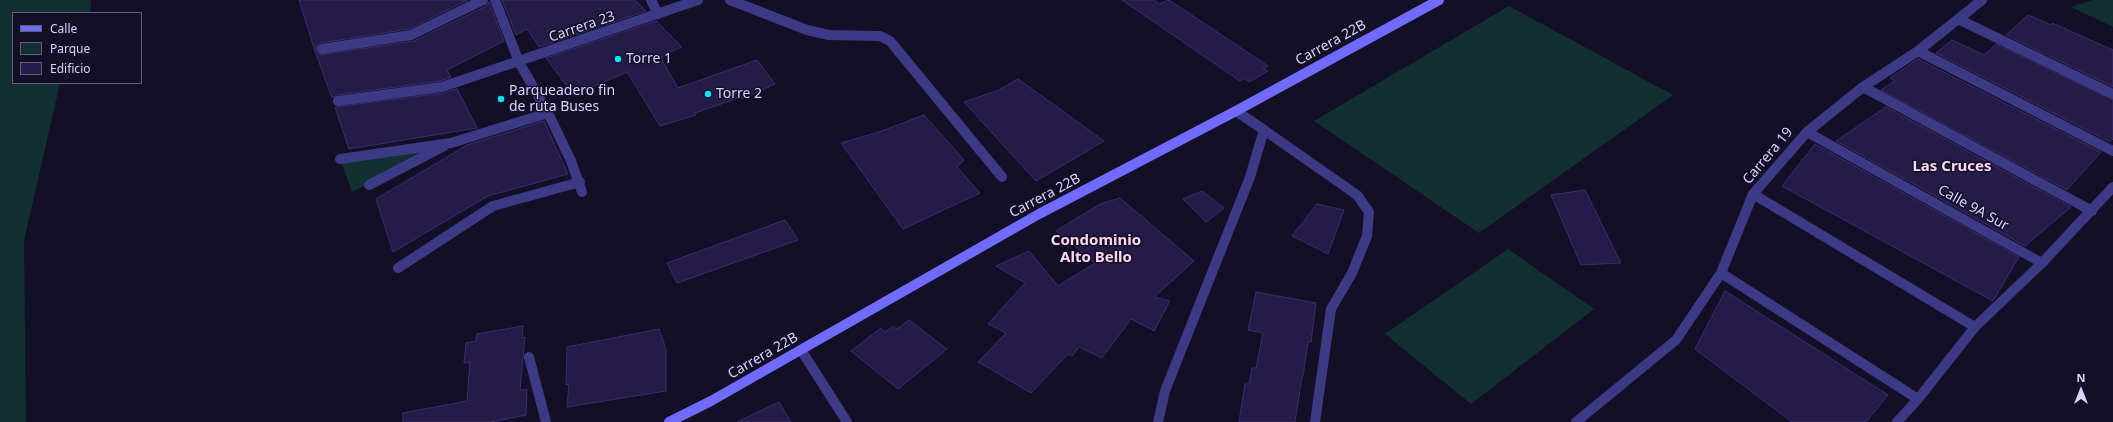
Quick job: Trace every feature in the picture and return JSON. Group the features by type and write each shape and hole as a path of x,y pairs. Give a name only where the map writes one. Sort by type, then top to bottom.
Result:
{"street":[{"path":"322,49 411,35 483,0"},
{"path":"398,268 492,206 581,187 571,161 548,113 519,62 495,0"},
{"path":"651,0 658,14"},
{"name":"Carrera 23","path":"338,101 442,87 698,0"},
{"path":"730,0 807,30 829,35 880,36 890,41 1002,177"},
{"name":"Carrera 22B","path":"669,422 711,401 1039,214 1236,111 1439,0"},
{"name":"Carrera 19","path":"1576,422 1676,340 1721,274 1753,194 1806,132 1863,87 1918,51 1982,0"},
{"path":"1958,19 2113,94"},
{"path":"1918,51 2113,151"},
{"path":"1863,87 2092,211"},
{"path":"1236,111 1357,195 1369,212 1367,236 1352,273 1331,309 1315,422"},
{"path":"340,159 451,143 548,113"},
{"path":"1158,422 1165,391 1250,177 1264,130"},
{"name":"Calle 9A Sur","path":"1806,132 2042,263"},
{"path":"369,185 451,143"},
{"path":"1897,422 1918,399 1975,327 2042,263 2113,187"},
{"path":"1753,194 1975,327"},
{"path":"1721,274 1918,399"},
{"path":"801,350 847,422"},
{"path":"529,357 546,422"}],"green space":[{"path":"0,0 91,0 90,12 12,12 12,84 60,84 24,241 26,422 0,422"},
{"path":"2093,0 2113,0 2113,27 2071,7"},
{"path":"1509,6 1673,95 1479,233 1314,121"},
{"path":"443,145 352,192 341,161"},
{"path":"1508,249 1594,309 1471,404 1385,334"}],"building":[{"path":"299,0 468,0 409,29 318,44 316,50 320,55 414,41 486,6 489,2 504,41 447,70 451,77 441,81 337,95 332,98"},
{"path":"502,0 635,0 646,11 539,47 527,29 516,35"},
{"path":"1122,0 1154,0 1159,4 1169,0 1268,66 1263,68 1268,71 1249,82 1245,78 1240,81"},
{"path":"2028,15 2051,25 2052,23 2113,50 2113,87 2006,35"},
{"path":"656,21 682,47 665,54 666,56 661,58 678,88 757,60 775,84 742,99 741,97 695,113 696,115 660,126 627,72 590,88 589,86 572,93 546,58"},
{"path":"1952,40 1984,55 1996,44 2113,100 2113,139 2110,142 1936,53"},
{"path":"1918,59 2101,152 2067,190 1881,90 1895,81 1890,78"},
{"path":"1018,79 1104,141 1036,181 964,102 999,90"},
{"path":"457,89 477,128 349,149 335,107 443,93"},
{"path":"1886,107 2071,207 2025,246 1836,141"},
{"path":"924,115 964,160 957,167 980,193 903,229 841,143 879,132"},
{"path":"544,121 568,174 488,196 393,252 376,199 467,145"},
{"path":"1815,144 2019,257 1993,301 1782,186"},
{"path":"1585,190 1621,263 1581,265 1551,195"},
{"path":"1202,191 1224,208 1206,222 1183,199"},
{"path":"1120,198 1194,261 1154,297 1170,301 1154,331 1131,319 1102,358 1079,347 1072,356 1068,354 1031,393 978,362 1006,333 988,324 1025,283 996,266 1029,251 1058,286 1095,263 1056,231 1100,204"},
{"path":"1317,204 1344,210 1328,254 1292,236"},
{"path":"785,220 798,240 677,283 667,263"},
{"path":"1725,291 1888,395 1866,422 1792,422 1695,349"},
{"path":"1256,292 1316,303 1311,342 1308,342 1295,422 1239,422 1245,384 1249,384 1252,368 1256,368 1263,333 1248,330"},
{"path":"909,320 947,349 898,389 851,351 881,328 885,332 893,326 897,329"},
{"path":"523,326 522,338 525,337 520,390 527,389 526,415 491,422 403,422 403,413 467,401 470,362 464,363 466,343 476,341 477,334"},
{"path":"659,329 666,349 666,391 567,407 569,384 566,385 567,347"},
{"path":"779,402 791,422 737,422"}],"place":[{"name":"Torre 1","path":"618,59"},
{"name":"Torre 2","path":"708,94"},
{"name":"Parqueadero fin de ruta Buses","path":"501,99"}],"district":[{"name":"Las Cruces","path":"1952,167"},
{"name":"Condominio Alto Bello","path":"1096,250"}]}
